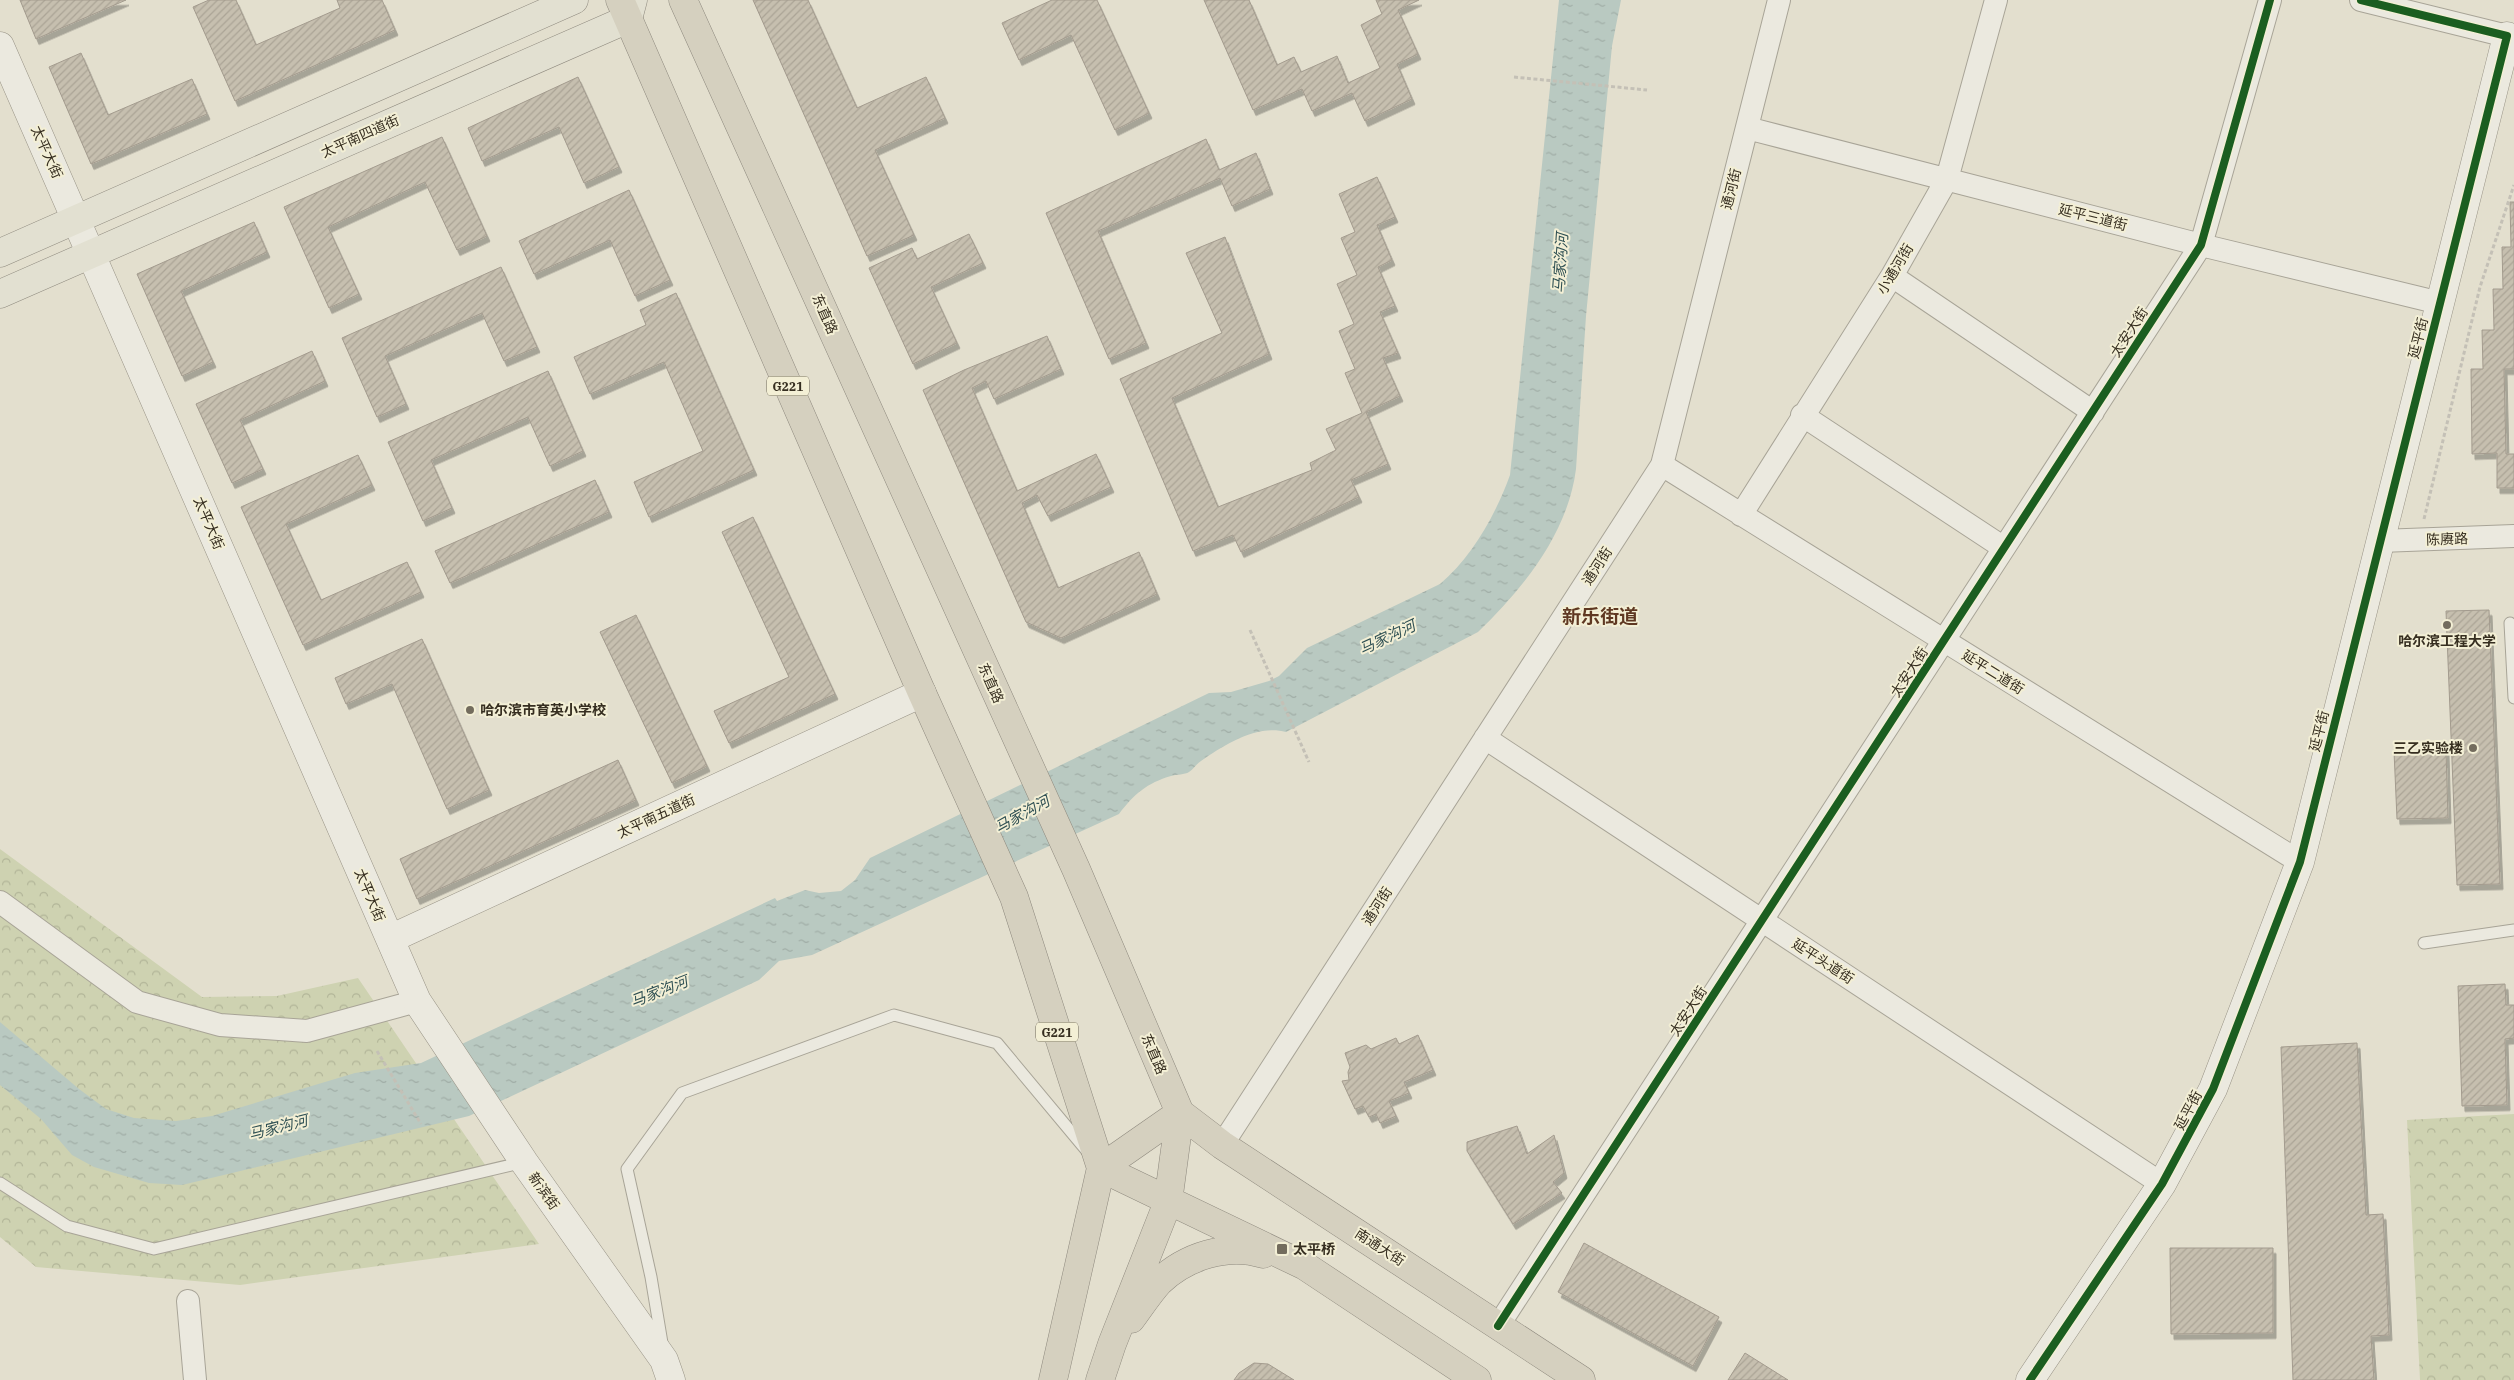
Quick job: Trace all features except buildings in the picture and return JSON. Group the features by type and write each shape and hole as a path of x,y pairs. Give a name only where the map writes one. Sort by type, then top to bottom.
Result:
{"highway":[{"name":"东直路","path":"683,0 1076,869 1180,1113"},
{"name":"G221","path":"627,6 922,693 959,771 1014,897 1101,1168"},
{"name":"南通大街","path":"1180,1113 1222,1145 1581,1380"},
{"path":"1053,1380 1101,1168 1180,1113"},
{"path":"1100,1380 1112,1344 1168,1202 1180,1113"},
{"path":"1101,1168 1168,1202 1305,1266 1477,1380"},
{"path":"1112,1344 1160,1282 1189,1261 1220,1250 1249,1250 1305,1266"}],"main road":[{"path":"0,252 574,0"},
{"name":"太平南四道街","path":"0,294 92,254 627,6"}],"street":[{"name":"通河街","path":"1222,1145 1662,465 1779,0"},
{"name":"小通河街","path":"1741,515 1802,415 1892,276 1947,180 1996,0"},
{"name":"太安大街","path":"1498,1326 2201,245 2270,0"},
{"path":"2361,0 2507,36"},
{"name":"延平街","path":"2030,1380 2162,1184 2213,1089 2300,862 2507,36"},
{"name":"太平大街","path":"0,46 77,218 417,1001"},
{"name":"延平三道街","path":"1747,128 2201,245 2440,303"},
{"path":"1892,276 2092,412"},
{"path":"1802,415 2004,548"},
{"name":"延平二道街","path":"1662,465 1943,642 2300,862"},
{"name":"陈赓路","path":"2380,541 2514,536"},
{"name":"太平南五道街","path":"390,939 922,693"},
{"name":"延平头道街","path":"1485,738 2162,1184"},
{"path":"0,902 137,1002 220,1025 307,1031 417,1001"},
{"name":"新滨街","path":"417,1001 524,1162 668,1370"},
{"path":"188,1301 195,1380"}],"lane":[{"path":"2510,623 2514,698"},
{"path":"2424,943 2514,930"},
{"path":"668,1370 627,1169 682,1093 894,1015 997,1044 1101,1168"},
{"path":"0,1183 67,1226 154,1249 524,1162"}],"path":[{"path":"1514,77 1647,90"},
{"path":"2419,540 2480,287 2514,185"},
{"path":"1250,630 1309,762"},
{"path":"377,1051 421,1124"}],"green space":[{"path":"0,849 202,997 277,996 358,978 539,1244 240,1285 36,1267 0,1237"},
{"path":"2514,1114 2514,1380 2420,1380 2407,1120"}],"water":[{"name":"马家沟河","path":"1559,0 1621,0 1612,46 1586,316 1576,469 1564,515 1541,558 1511,597 1478,632 1286,732 1275,730 1252,733 1230,743 1199,762 1187,773 1162,779 1148,786 1136,795 1119,814 812,955 779,961 759,980 469,1116 182,1185 149,1183 94,1167 72,1155 41,1119 0,1085 0,1022 79,1089 106,1109 134,1118 176,1121 212,1116 355,1073 421,1063 775,898 777,901 805,890 819,893 841,891 855,880 870,858 1209,693 1231,692 1269,681 1279,676 1307,648 1440,584 1473,548 1482,534 1498,505 1510,475"}],"cycle path":[{"path":"1498,1326 2201,245 2270,0"},
{"path":"2030,1380 2162,1184 2213,1089 2300,862 2507,36 2361,0"}],"place":[{"name":"哈尔滨工程大学","path":"2447,625"},
{"name":"哈尔滨市育英小学校","path":"470,710"},
{"name":"三乙实验楼","path":"2473,748"},
{"name":"太平桥","path":"1282,1249"}],"district":[{"name":"新乐街道","path":"1600,616"}]}
